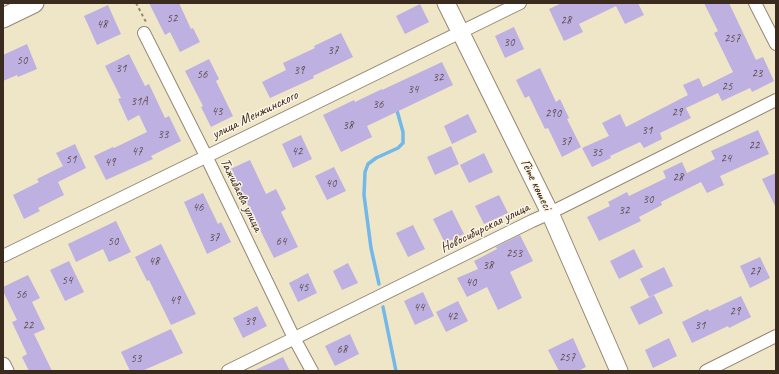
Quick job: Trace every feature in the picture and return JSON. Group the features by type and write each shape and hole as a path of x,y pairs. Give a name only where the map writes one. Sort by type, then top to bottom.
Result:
{"main road":[{"path":"3,18 34,3"},
{"name":"Гёте көшесі","path":"446,3 550,213 619,371"}],"street":[{"name":"улица Менжинского","path":"3,256 520,3"},
{"path":"755,3 776,44"},
{"name":"Тажибаева улица","path":"144,33 206,156 294,338 312,371"},
{"name":"Новосибирская улица","path":"228,371 776,100"},
{"path":"706,371 776,336"},
{"path":"3,366 6,371"}],"path":[{"path":"136,3 149,30 144,33"}],"building":[{"path":"149,3 179,3 191,29 193,28 200,42 180,52 170,32 165,35"},
{"path":"562,3 638,3 644,15 625,24 616,6 579,24 583,32 564,41 549,9"},
{"path":"704,3 729,3 756,60 763,57 774,81 752,92 750,88 722,101 718,93 686,108 691,118 660,133 662,139 644,148 640,142 610,156 611,158 592,167 582,148 609,136 602,123 620,114 626,127 688,95 683,85 699,78 703,87 733,72 714,33 718,31"},
{"path":"420,4 429,22 405,34 396,16"},
{"path":"108,5 121,34 97,45 84,16"},
{"path":"514,27 524,49 505,58 495,36"},
{"path":"341,33 353,57 313,76 314,78 270,98 262,82 286,70 283,63 315,48 314,46"},
{"path":"27,44 37,69 18,77 17,75 3,81 3,55"},
{"path":"129,54 145,86 149,84 165,118 169,116 181,141 151,156 153,159 106,180 94,156 147,132 139,115 128,121 118,99 121,98 105,66"},
{"path":"209,59 219,79 216,81 233,116 211,127 201,107 203,106 185,71"},
{"path":"442,62 453,85 367,126 372,137 341,152 323,115"},
{"path":"540,68 556,102 560,99 569,118 567,119 581,147 562,157 548,128 545,129 529,96 525,98 516,80"},
{"path":"468,114 477,132 452,144 444,126"},
{"path":"758,130 769,154 720,176 724,185 707,193 701,182 661,202 662,205 639,217 641,221 599,241 587,217 610,206 608,202 627,192 629,196 666,178 663,171 682,162 687,173 715,159 711,151"},
{"path":"301,135 312,159 293,168 282,144"},
{"path":"75,144 86,168 58,182 64,195 38,208 40,211 24,219 13,195 39,182 37,179 63,166 56,153"},
{"path":"451,146 459,164 435,175 427,157"},
{"path":"484,153 493,172 469,183 460,165"},
{"path":"250,160 266,194 276,189 286,209 281,212 298,247 274,258 240,189 235,191 226,171"},
{"path":"334,167 346,191 327,200 315,176"},
{"path":"776,173 776,208 762,179"},
{"path":"203,193 218,224 221,222 231,242 207,254 184,202"},
{"path":"499,195 508,213 484,224 475,206"},
{"path":"452,210 464,234 445,243 433,219"},
{"path":"116,221 131,252 109,262 103,249 76,262 68,244"},
{"path":"413,225 425,249 408,257 396,233"},
{"path":"520,235 533,261 510,272 522,298 498,310 487,287 467,297 457,278 478,269 474,261 497,249 496,247"},
{"path":"161,244 196,314 171,325 149,280 147,281 135,257"},
{"path":"634,249 643,267 619,279 610,261"},
{"path":"760,257 770,278 750,288 740,266"},
{"path":"69,261 84,292 65,301 50,270"},
{"path":"348,263 358,283 342,290 333,271"},
{"path":"664,267 673,286 649,297 640,279"},
{"path":"308,273 317,293 298,302 289,283"},
{"path":"28,275 40,298 32,302 45,329 34,334 52,371 29,371 22,357 27,354 12,322 17,320 3,291 3,287"},
{"path":"423,292 434,316 415,325 404,301"},
{"path":"654,295 663,313 639,325 630,307"},
{"path":"741,296 751,317 692,343 682,322 708,309 709,311"},
{"path":"458,301 468,321 446,332 436,312"},
{"path":"257,306 267,326 243,338 233,318"},
{"path":"171,329 183,353 142,371 130,371 121,352"},
{"path":"350,334 359,354 335,366 325,346"},
{"path":"573,338 586,367 578,371 559,371 548,350"},
{"path":"669,338 677,356 653,368 645,350"},
{"path":"283,357 290,371 253,371"}],"waterway":[{"path":"379,284 371,248 364,195 365,172 368,164 376,158 398,148 403,143 403,132 396,107"},
{"path":"383,307 396,371"}]}
